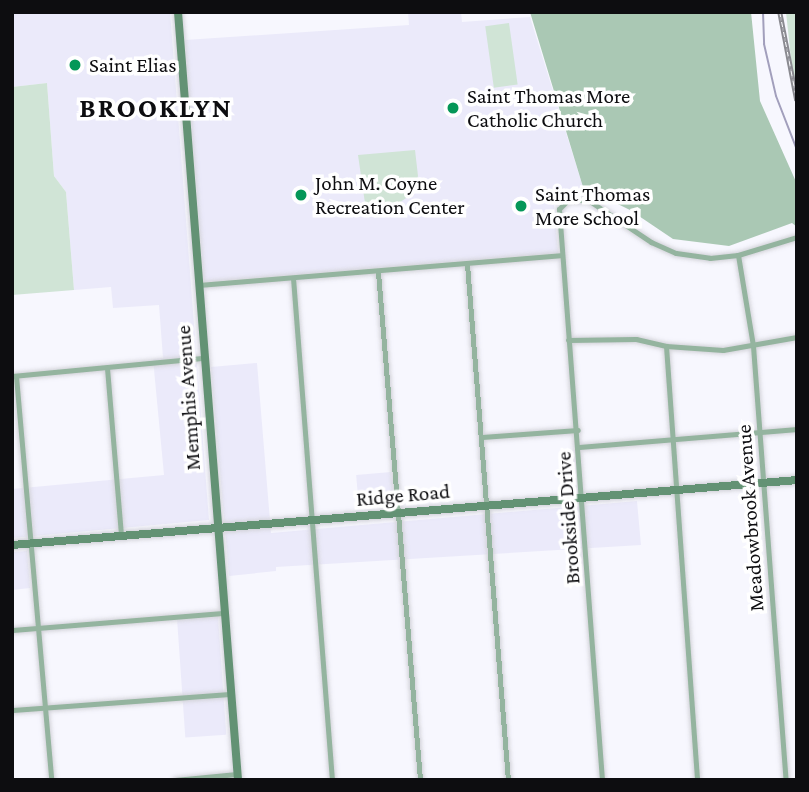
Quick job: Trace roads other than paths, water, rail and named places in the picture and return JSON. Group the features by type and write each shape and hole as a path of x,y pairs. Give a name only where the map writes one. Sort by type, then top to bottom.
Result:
{"main road":[{"name":"Memphis Avenue","path":"178,12 202,358 238,777"},
{"name":"Ridge Road","path":"12,545 797,480"}],"street":[{"name":"Brookside Drive","path":"601,780 578,430 568,340 559,209 563,202 575,200 600,204 651,242 676,253 710,258 738,255"},
{"path":"738,255 797,237"},
{"path":"197,285 561,255"},
{"name":"Meadowbrook Avenue","path":"738,255 753,346 786,780"},
{"path":"467,264 508,780"},
{"path":"379,271 420,780"},
{"path":"293,278 332,780"},
{"path":"568,340 636,339 666,346 723,350 797,337"},
{"path":"666,346 697,780"},
{"path":"51,780 32,544 14,376 202,358"},
{"path":"107,368 121,536"},
{"path":"579,447 797,429"},
{"path":"482,437 578,430"},
{"path":"12,630 223,613"},
{"path":"12,710 230,694"},
{"path":"175,780 238,777"}],"waterway":[{"path":"763,12 764,44 776,96 797,150"}],"railway":[{"path":"780,12 797,100"}],"place":[{"name":"Saint Elias","path":"75,65"},
{"name":"Saint Thomas More Catholic Church","path":"453,108"},
{"name":"John M. Coyne Recreation Center","path":"301,195"},
{"name":"Saint Thomas More School","path":"521,206"}],"district":[{"name":"BROOKLYN","path":"156,108"}]}
